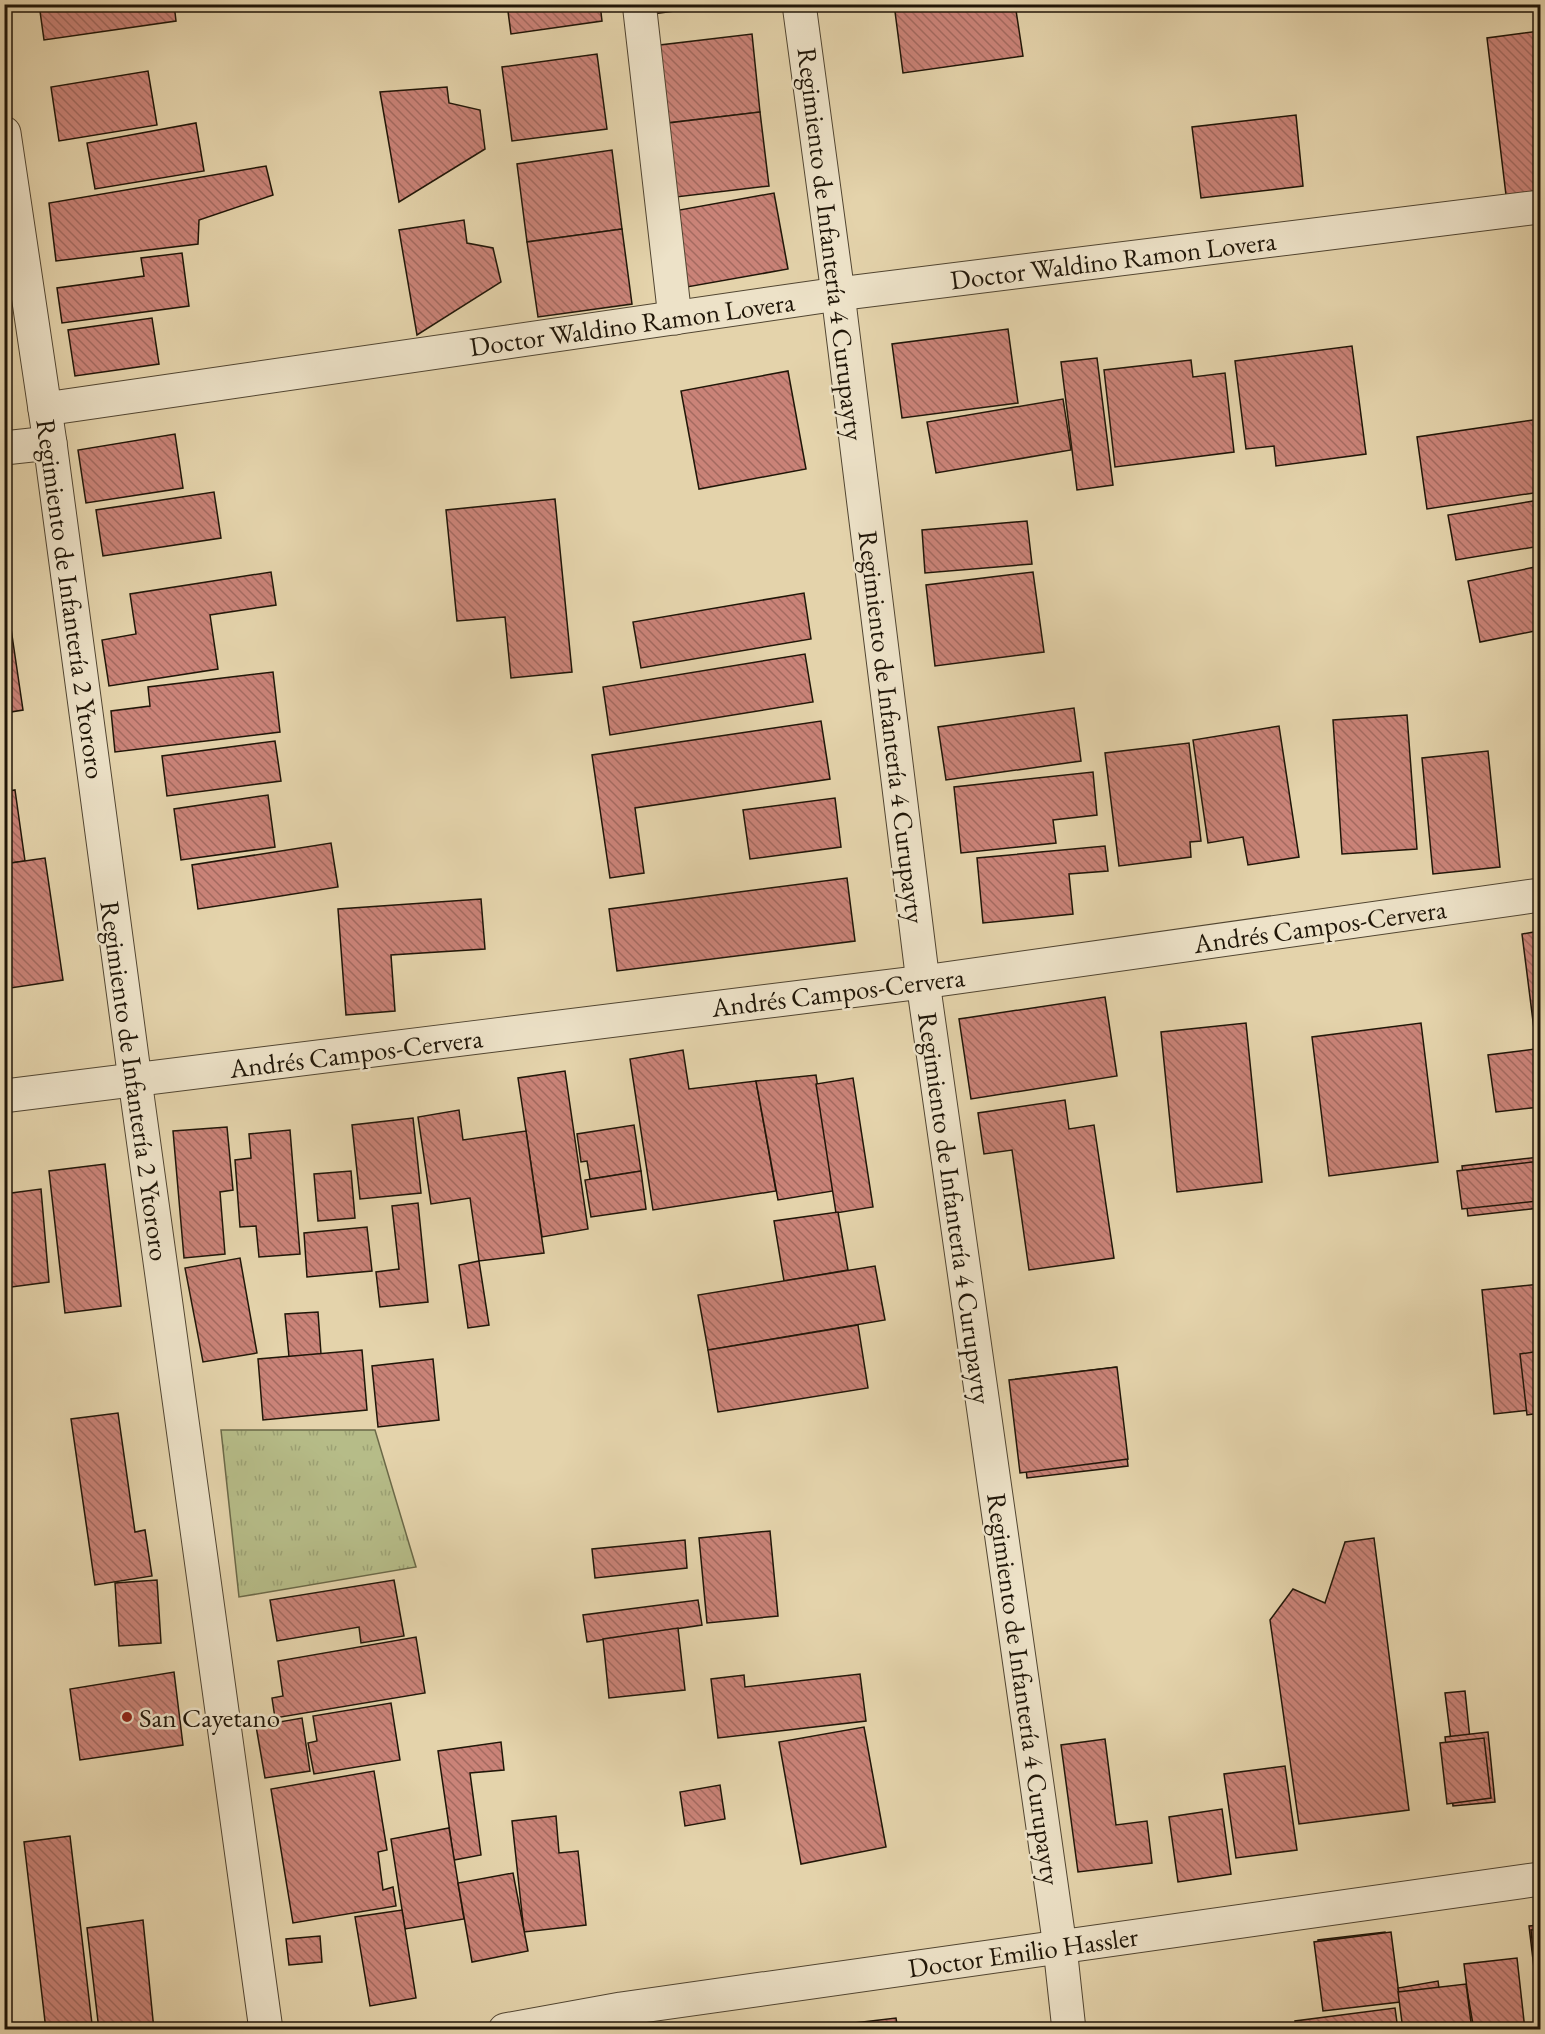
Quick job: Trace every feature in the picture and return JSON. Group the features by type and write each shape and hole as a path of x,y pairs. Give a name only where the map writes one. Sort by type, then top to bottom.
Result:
{"street":[{"name":"Regimiento de Infantería 4 Curupayty","path":"800,4 923,982 1060,1947 1069,2030"},
{"path":"640,11 675,318"},
{"name":"Regimiento de Infantería 2 Ytororo","path":"4,133 50,443 266,2030"},
{"name":"Doctor Waldino Ramon Lovera","path":"45,409 838,294 1540,207"},
{"path":"4,448 50,443"},
{"name":"Andrés Campos-Cervera","path":"4,1096 923,982 1540,895"},
{"name":"Doctor Emilio Hassler","path":"505,2030 623,2019 1060,1947 1540,1879"}],"green space":[{"path":"221,1430 375,1430 416,1567 239,1597"}],"building":[{"path":"39,4 174,4 176,21 44,40"},
{"path":"507,4 600,4 602,21 511,34"},
{"path":"651,4 727,4 653,14"},
{"path":"894,4 1015,4 1023,56 903,73"},
{"path":"1540,31 1540,191 1506,195 1487,38"},
{"path":"752,34 760,112 668,123 660,45"},
{"path":"597,54 607,129 512,141 502,67"},
{"path":"148,71 157,125 59,141 51,87"},
{"path":"447,87 449,103 480,110 485,149 399,202 380,92"},
{"path":"760,112 769,186 676,197 668,123"},
{"path":"1296,115 1303,186 1201,198 1192,127"},
{"path":"196,123 204,171 95,189 87,143"},
{"path":"612,150 622,229 527,242 517,164"},
{"path":"266,166 273,195 199,220 198,244 56,261 49,203"},
{"path":"774,193 788,269 687,287 674,211"},
{"path":"464,220 467,243 493,248 501,282 417,335 399,230"},
{"path":"622,229 632,304 538,317 527,242"},
{"path":"182,253 189,306 62,323 57,288 144,276 141,258"},
{"path":"152,318 159,364 75,376 68,330"},
{"path":"1008,329 1018,403 902,418 892,344"},
{"path":"1352,346 1366,454 1276,466 1274,446 1246,449 1235,361"},
{"path":"1097,358 1113,485 1077,490 1061,362"},
{"path":"1191,360 1193,377 1225,373 1234,452 1115,467 1104,370"},
{"path":"788,371 806,469 699,489 681,391"},
{"path":"1063,399 1071,450 936,473 927,422"},
{"path":"1540,419 1540,492 1427,509 1417,437"},
{"path":"175,434 183,488 86,503 78,450"},
{"path":"214,492 221,538 103,556 96,510"},
{"path":"555,499 572,672 511,678 505,617 457,621 446,510"},
{"path":"1540,500 1540,546 1456,560 1448,515"},
{"path":"1027,521 1032,564 925,573 922,530"},
{"path":"1540,566 1540,630 1480,642 1468,581"},
{"path":"271,572 276,605 210,615 218,669 109,686 102,640 136,634 130,594"},
{"path":"1033,572 1044,652 935,666 926,585"},
{"path":"4,581 23,710 4,713"},
{"path":"804,593 811,639 641,668 633,622"},
{"path":"805,654 813,702 610,735 603,687"},
{"path":"273,672 280,732 115,752 111,711 150,706 148,687"},
{"path":"1074,708 1081,761 946,780 938,727"},
{"path":"1407,715 1417,849 1342,854 1333,720"},
{"path":"821,721 830,779 635,808 644,873 610,878 592,755"},
{"path":"1279,726 1299,857 1248,865 1243,837 1208,843 1193,740"},
{"path":"275,741 281,781 167,796 162,756"},
{"path":"1189,743 1201,841 1190,842 1191,857 1119,866 1105,753"},
{"path":"1488,751 1500,867 1433,874 1422,758"},
{"path":"1093,772 1097,815 1053,820 1056,843 961,853 954,787"},
{"path":"15,790 25,861 4,864 4,792"},
{"path":"268,795 275,847 181,860 174,809"},
{"path":"835,798 841,847 750,859 743,810"},
{"path":"331,843 338,887 198,909 192,865"},
{"path":"1105,846 1108,871 1069,874 1073,914 983,923 977,858"},
{"path":"45,858 63,980 4,989 4,864"},
{"path":"847,878 855,941 617,971 609,909"},
{"path":"481,899 485,949 391,955 395,1011 346,1015 338,909"},
{"path":"1540,931 1540,1052 1537,1053 1522,934"},
{"path":"1105,997 1117,1076 971,1099 959,1019"},
{"path":"1246,1023 1262,1182 1177,1192 1161,1032"},
{"path":"1421,1023 1438,1162 1329,1176 1312,1037"},
{"path":"1535,1049 1540,1107 1496,1112 1488,1055"},
{"path":"683,1050 689,1089 756,1081 776,1191 653,1210 630,1059"},
{"path":"1540,1052 1540,1084 1537,1053"},
{"path":"565,1071 588,1229 542,1237 518,1078"},
{"path":"816,1075 833,1191 778,1200 756,1081"},
{"path":"853,1078 873,1207 836,1213 816,1084"},
{"path":"1065,1100 1069,1129 1094,1125 1114,1258 1029,1270 1012,1150 984,1154 978,1113"},
{"path":"459,1110 463,1140 526,1131 544,1253 479,1261 470,1198 431,1204 418,1117"},
{"path":"413,1118 421,1193 360,1199 352,1125"},
{"path":"634,1125 641,1171 590,1179 587,1161 581,1162 577,1134"},
{"path":"227,1127 233,1190 220,1192 225,1254 184,1258 173,1131"},
{"path":"290,1130 300,1254 259,1257 256,1226 240,1227 235,1160 251,1158 249,1134"},
{"path":"1540,1157 1540,1208 1468,1216 1462,1166"},
{"path":"1540,1161 1540,1225 1537,1201 1462,1209 1457,1171"},
{"path":"105,1164 121,1306 65,1313 49,1171"},
{"path":"351,1171 355,1218 318,1221 314,1174"},
{"path":"641,1171 646,1209 591,1217 585,1180"},
{"path":"41,1189 49,1282 4,1288 4,1194"},
{"path":"418,1203 428,1302 380,1307 376,1272 399,1269 392,1206"},
{"path":"838,1212 848,1270 784,1281 774,1221"},
{"path":"367,1227 372,1271 307,1277 304,1233"},
{"path":"240,1258 257,1353 203,1362 185,1268"},
{"path":"479,1261 489,1325 468,1328 459,1265"},
{"path":"875,1266 885,1320 708,1350 698,1295"},
{"path":"1540,1284 1540,1409 1494,1414 1482,1290"},
{"path":"318,1312 321,1354 289,1357 285,1314"},
{"path":"858,1325 868,1388 718,1412 708,1350"},
{"path":"362,1350 367,1410 263,1420 258,1359"},
{"path":"1540,1351 1540,1413 1527,1415 1520,1354"},
{"path":"433,1359 439,1420 378,1427 372,1366"},
{"path":"1116,1367 1128,1466 1027,1478 1016,1379"},
{"path":"1117,1367 1128,1459 1020,1473 1009,1380"},
{"path":"118,1413 135,1532 145,1530 152,1576 95,1585 71,1419"},
{"path":"770,1531 778,1616 707,1623 699,1538"},
{"path":"1374,1538 1409,1810 1299,1824 1270,1620 1293,1589 1325,1603 1345,1542"},
{"path":"685,1540 687,1568 595,1578 592,1549"},
{"path":"157,1580 161,1643 119,1646 115,1583"},
{"path":"394,1580 404,1636 361,1643 359,1627 277,1641 270,1600"},
{"path":"698,1600 702,1625 587,1642 583,1615"},
{"path":"678,1628 685,1690 609,1698 603,1639"},
{"path":"416,1637 425,1693 275,1718 272,1698 283,1696 278,1661"},
{"name":"San Cayetano","path":"174,1672 183,1745 80,1760 70,1689"},
{"path":"860,1674 866,1721 718,1738 711,1679 744,1675 745,1687"},
{"path":"1465,1691 1470,1739 1451,1741 1445,1693"},
{"path":"391,1703 400,1760 314,1774 308,1743 317,1741 313,1716"},
{"path":"302,1718 310,1771 265,1778 256,1726"},
{"path":"864,1727 886,1847 801,1864 779,1742"},
{"path":"1488,1732 1495,1802 1453,1806 1445,1737"},
{"path":"1484,1738 1491,1798 1447,1804 1440,1743"},
{"path":"1105,1739 1116,1825 1147,1821 1152,1863 1078,1872 1061,1745"},
{"path":"501,1742 504,1770 470,1773 481,1855 454,1860 438,1751"},
{"path":"1285,1766 1297,1850 1236,1858 1224,1774"},
{"path":"374,1771 387,1850 378,1852 383,1890 393,1887 396,1906 293,1923 271,1789"},
{"path":"720,1785 725,1819 685,1826 680,1792"},
{"path":"1222,1809 1231,1874 1178,1882 1169,1817"},
{"path":"556,1816 559,1853 578,1851 586,1925 524,1932 512,1821"},
{"path":"449,1828 464,1919 405,1929 391,1839"},
{"path":"70,1836 92,2024 46,2030 24,1842"},
{"path":"513,1873 528,1951 472,1962 458,1883"},
{"path":"402,1910 416,1998 370,2006 355,1917"},
{"path":"143,1920 154,2030 99,2030 87,1928"},
{"path":"1540,1925 1540,2019 1529,1926"},
{"path":"1540,1929 1540,2000 1538,2000 1531,1930"},
{"path":"1385,1932 1392,1997 1325,2004 1318,1940"},
{"path":"1391,1932 1400,2002 1323,2011 1314,1942"},
{"path":"320,1936 322,1962 289,1965 286,1939"},
{"path":"1517,1958 1525,2030 1472,2030 1464,1964"},
{"path":"1438,1981 1440,1995 1467,1990 1474,2030 1405,2030 1398,1988"},
{"path":"1466,1984 1472,2030 1403,2030 1398,1992"},
{"path":"1395,2008 1398,2030 1296,2030 1295,2021"},
{"path":"896,2018 898,2030 847,2030 846,2024"},
{"path":"1248,2026 1249,2030 1226,2030"}],"place":[{"name":"San Cayetano","path":"127,1717"}]}
